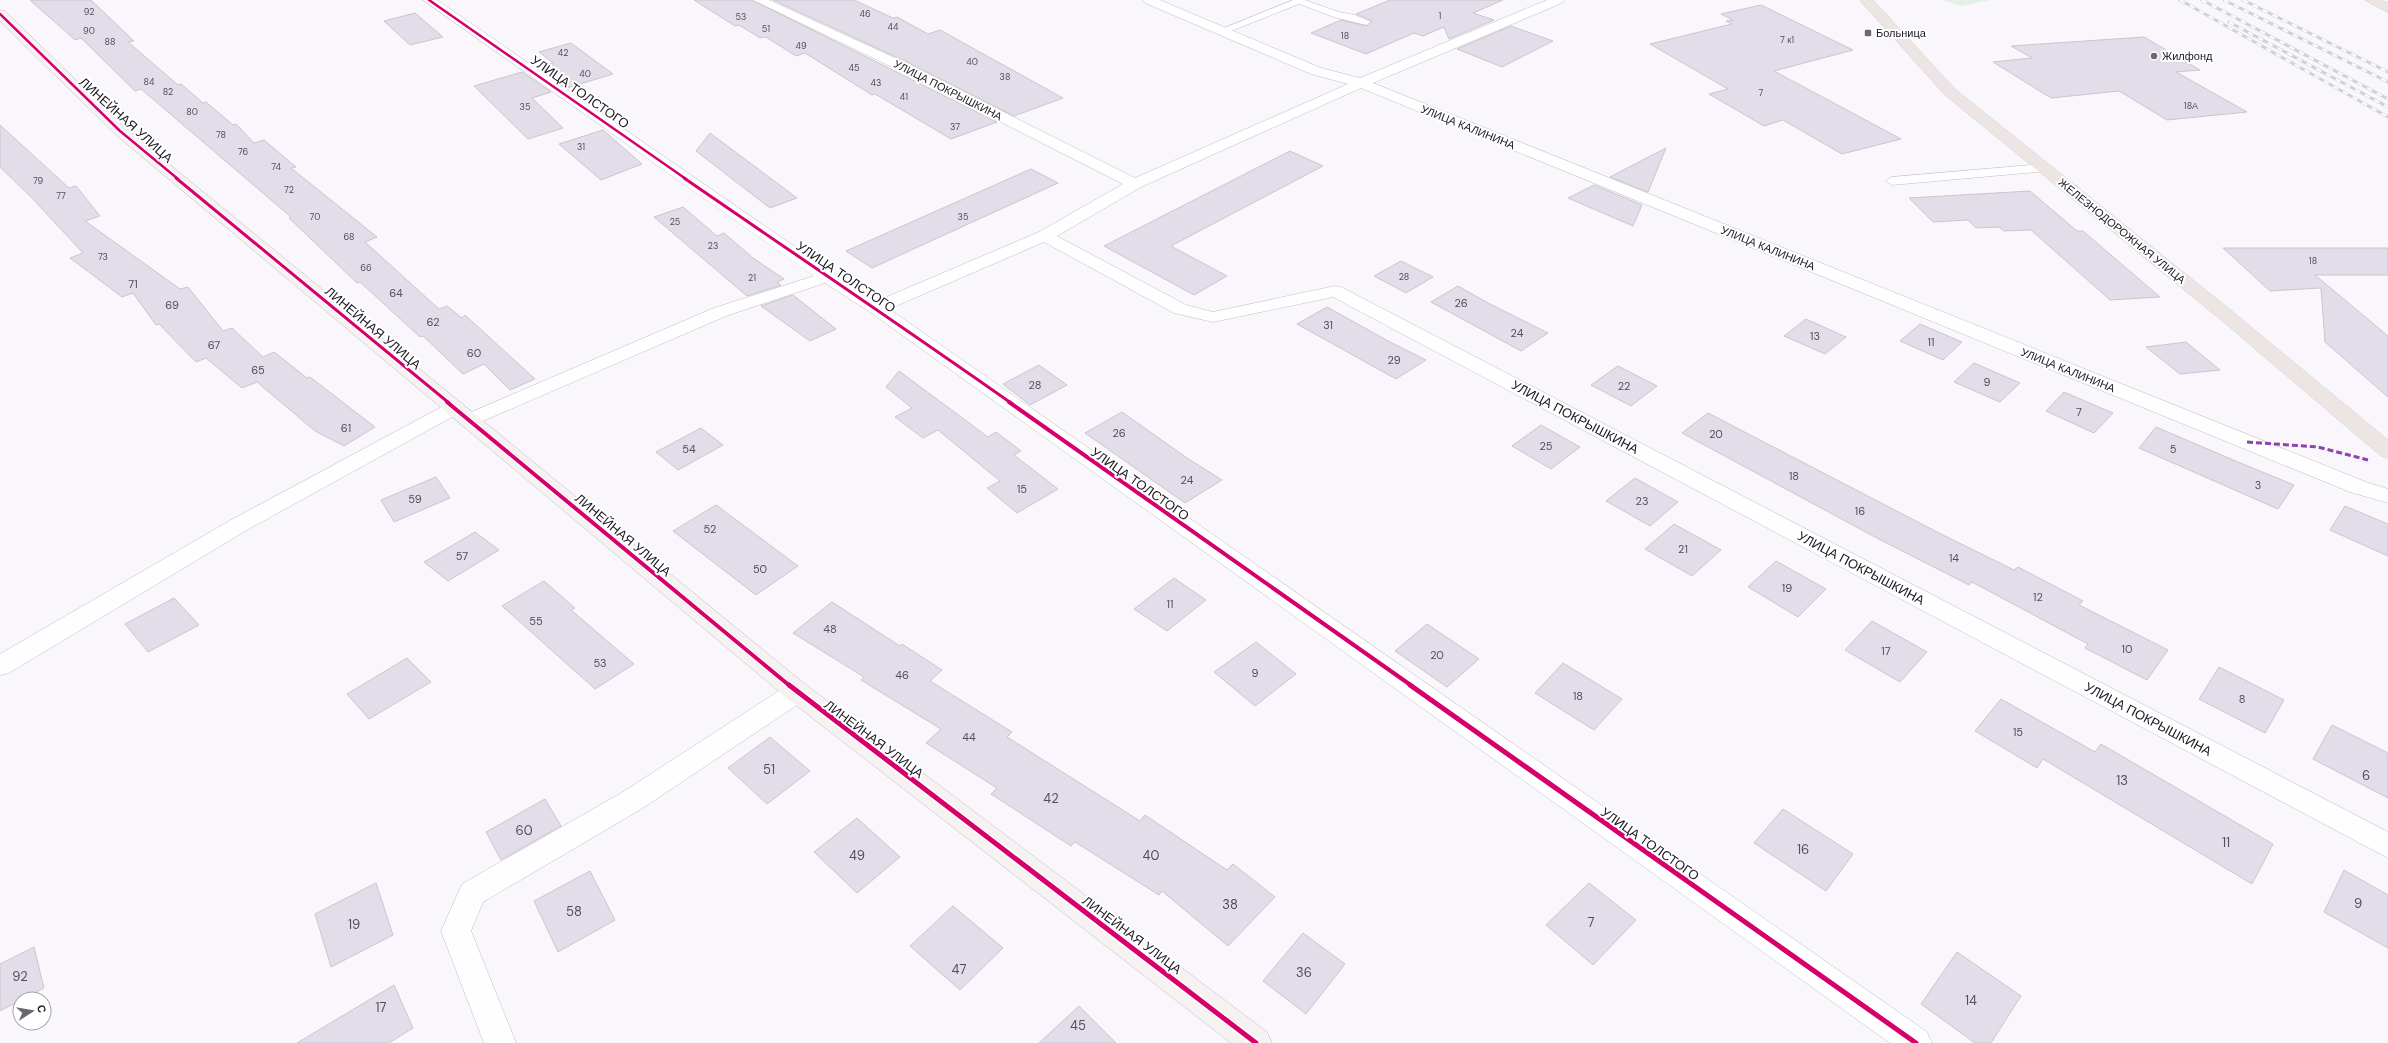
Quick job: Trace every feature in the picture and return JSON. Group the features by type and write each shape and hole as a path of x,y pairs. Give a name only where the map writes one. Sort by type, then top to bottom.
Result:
{"main road":[{"name":"ЖЕЛЕЗНОДОРОЖНАЯ УЛИЦА","path":"1866,0 1950,92 2233,321 2388,451"},
{"path":"2371,0 2388,8"}],"street":[{"name":"УЛИЦА ТОЛСТОГО","path":"429,0 826,277 876,308 1916,1043"},
{"name":"УЛИЦА ПОКРЫШКИНА","path":"759,0 903,67 1135,184"},
{"name":"УЛИЦА КАЛИНИНА","path":"1148,0 1316,71 1361,83 2351,484 2388,496"},
{"path":"876,308 1044,236 1135,184 1430,52 1558,0"},
{"name":"ЛИНЕЙНАЯ УЛИЦА","path":"0,14 120,132 797,692 1256,1043"},
{"name":"УЛИЦА ПОКРЫШКИНА","path":"1044,236 1180,309 1213,317 1334,291 2388,846"},
{"path":"0,666 240,525 462,414 720,312 826,277"},
{"path":"500,1043 456,931 472,893 633,800 797,692"}],"lane":[{"path":"1222,31 1299,1 1338,15 1352,17 1366,22"},
{"path":"1892,181 2044,168"}],"shaded area":[{"path":"1942,0 1990,0 1961,6"}],"building":[{"path":"30,0 91,0 134,41 128,42 178,85 181,84 203,103 206,102 233,125 236,124 254,143 264,140 296,167 291,168 377,237 365,242 439,309 447,306 462,318 465,315 535,379 510,390 484,364 463,374 423,336 420,337 360,282 357,283 289,218 291,217 141,89 135,91 81,38 75,40"},
{"path":"694,0 752,0 997,122 951,139 875,94 872,95 805,53 796,56 766,37 760,38 739,25 735,26"},
{"path":"773,0 854,0 893,18 897,17 928,34 940,30 1063,98 1014,116 909,63"},
{"path":"1390,0 1503,0 1473,13 1494,20 1449,39 1444,27 1423,36 1414,33 1366,54 1311,33 1341,20 1367,26 1372,21 1356,14"},
{"path":"1761,5 1853,50 1774,71 1901,139 1842,154 1783,120 1764,126 1709,94 1728,89 1650,44 1732,24 1726,21 1733,20 1721,14"},
{"path":"415,13 443,37 410,45 384,21"},
{"path":"1511,26 1553,41 1502,67 1457,49"},
{"path":"2144,37 2200,70 2176,72 2247,112 2167,120 2119,91 2051,98 1993,62 2032,58 2011,46"},
{"path":"571,43 613,74 567,88 537,67 553,63 539,52"},
{"path":"522,72 551,92 532,98 563,128 528,139 474,86"},
{"path":"0,125 69,188 76,186 100,216 85,221 180,289 188,287 223,331 232,328 263,357 274,352 307,378 310,377 375,427 344,446 315,431 257,382 242,388 206,358 196,362 159,324 156,325 133,293 122,297 70,258 83,253 31,197 0,167"},
{"path":"603,130 642,164 601,180 559,144"},
{"path":"710,133 797,198 770,208 696,151"},
{"path":"1666,148 1648,192 1610,177"},
{"path":"1290,151 1323,166 1171,246 1227,276 1194,295 1104,246"},
{"path":"1031,169 1058,183 872,268 846,251"},
{"path":"1594,185 1642,205 1633,226 1568,198"},
{"path":"2030,191 2077,231 2083,231 2160,297 2110,300 2031,230 2004,231 1999,227 1976,228 1968,220 1933,222 1909,198"},
{"path":"683,207 717,236 724,233 753,258 784,279 777,282 781,285 747,296 654,217"},
{"path":"2223,248 2388,248 2388,275 2315,275 2388,336 2388,397 2325,342 2321,288 2270,291"},
{"path":"1401,261 1433,277 1406,293 1374,276"},
{"path":"1458,286 1548,333 1521,351 1431,302"},
{"path":"793,295 836,329 810,341 761,306"},
{"path":"1327,307 1426,360 1396,379 1297,324"},
{"path":"1806,319 1846,337 1825,354 1784,336"},
{"path":"1920,324 1962,342 1943,360 1900,341"},
{"path":"2186,342 2220,370 2180,374 2146,347"},
{"path":"1974,363 2020,383 2000,402 1954,382"},
{"path":"1039,365 1067,385 1030,405 1003,384"},
{"path":"1618,366 1657,386 1631,406 1591,385"},
{"path":"899,371 988,437 996,432 1021,451 1014,455 1058,489 1017,513 987,488 1000,481 938,430 923,438 895,417 912,408 886,387"},
{"path":"2064,392 2113,413 2094,433 2046,411"},
{"path":"1122,412 1187,458 1222,480 1185,503 1085,433"},
{"path":"1708,413 1939,533 2014,570 2018,567 2083,601 2079,605 2168,650 2147,680 2085,648 2088,644 1972,582 1969,585 1873,536 1682,433"},
{"path":"1541,425 1580,447 1551,469 1512,446"},
{"path":"2156,427 2294,485 2278,509 2139,448"},
{"path":"701,428 723,445 678,470 656,452"},
{"path":"436,477 450,498 394,522 381,500"},
{"path":"1635,478 1678,502 1650,526 1606,501"},
{"path":"716,505 798,566 756,595 673,531"},
{"path":"2345,506 2388,524 2388,556 2330,530"},
{"path":"1674,524 1721,550 1692,576 1645,549"},
{"path":"475,532 499,550 448,581 424,562"},
{"path":"1776,561 1826,589 1798,617 1748,587"},
{"path":"1174,578 1206,600 1167,631 1134,609"},
{"path":"544,581 575,608 571,610 634,664 595,689 502,606"},
{"path":"174,598 199,625 148,652 125,624"},
{"path":"832,602 900,646 902,644 942,670 930,681 1012,732 1007,737 1140,821 1145,815 1227,870 1233,864 1275,897 1228,946 1162,891 1159,895 1075,842 1071,846 991,794 997,788 926,743 941,729 861,680 864,677 793,633"},
{"path":"1872,621 1927,652 1900,682 1845,650"},
{"path":"1427,624 1479,659 1447,687 1395,651"},
{"path":"1256,642 1296,674 1255,706 1214,672"},
{"path":"407,658 431,682 369,719 347,694"},
{"path":"1563,663 1622,699 1594,730 1535,693"},
{"path":"2219,667 2284,700 2265,733 2199,699"},
{"path":"2001,699 2095,752 2101,744 2273,844 2252,884 2043,759 2037,768 1975,731"},
{"path":"2332,725 2388,753 2388,798 2313,759"},
{"path":"770,737 810,771 767,804 728,768"},
{"path":"545,799 561,826 501,860 486,832"},
{"path":"1783,809 1853,854 1826,891 1754,843"},
{"path":"857,818 900,857 857,893 814,852"},
{"path":"2344,870 2388,895 2388,948 2324,912"},
{"path":"590,871 615,920 558,952 534,901"},
{"path":"376,883 393,935 331,967 315,914"},
{"path":"1589,883 1636,920 1593,965 1546,925"},
{"path":"953,906 1003,948 960,990 910,946"},
{"path":"1303,933 1345,964 1306,1014 1263,981"},
{"path":"34,947 44,988 38,991 12,991 12,1005 0,1011 0,964"},
{"path":"1957,952 2021,996 1991,1043 1975,1043 1921,1004"},
{"path":"394,985 413,1028 389,1043 297,1043"},
{"path":"1079,1006 1116,1043 1039,1043"}],"railway":[{"path":"2180,0 2388,117"},
{"path":"2202,0 2388,99"},
{"path":"2224,0 2388,82"},
{"path":"2243,0 2388,72"},
{"path":"2229,22 2388,107"}],"marked path":[{"path":"2247,442 2318,447 2368,460"}],"cycle path":[{"path":"429,0 827,277 876,308 1916,1043"},
{"path":"0,14 120,131 797,692 1256,1043"}],"place":[{"name":"Больница","path":"1868,33"},
{"name":"Жилфонд","path":"2154,56"}]}
